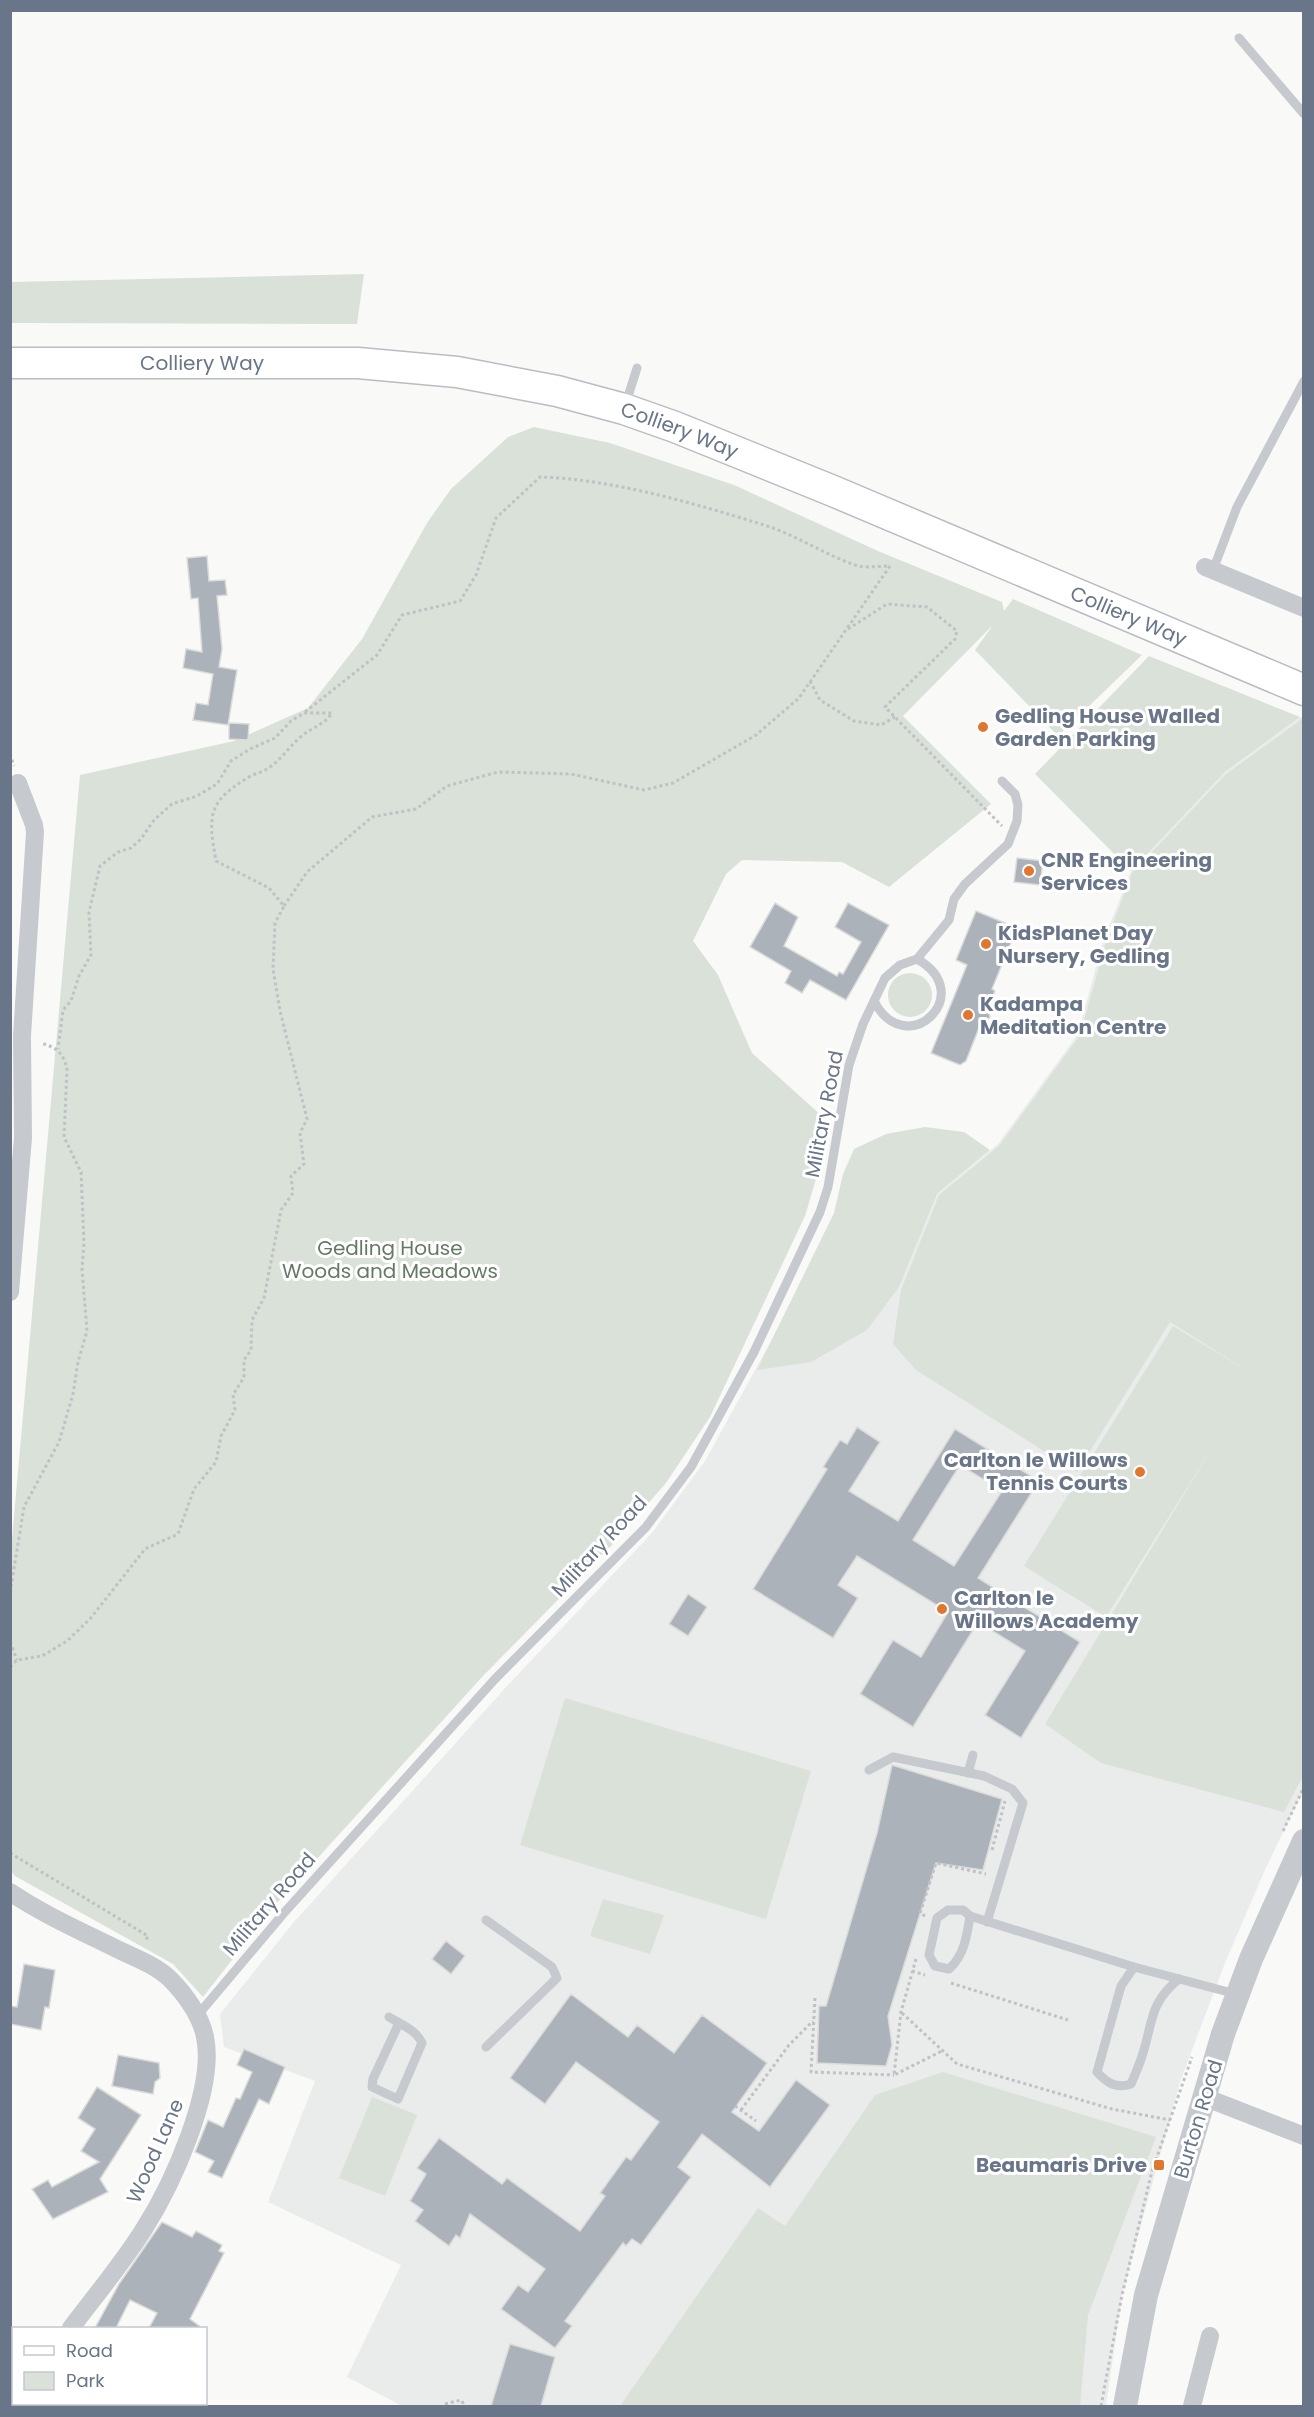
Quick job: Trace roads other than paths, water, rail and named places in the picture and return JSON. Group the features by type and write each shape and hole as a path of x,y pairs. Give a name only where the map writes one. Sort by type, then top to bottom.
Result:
{"main road":[{"name":"Colliery Way","path":"10,363 358,363 457,372 556,391 624,409 833,491 1304,690"}],"street":[{"path":"1209,568 1304,608"},
{"path":"10,1292 23,1138 16,1036 34,825 18,783"},
{"name":"Burton Road","path":"1125,2406 1146,2295 1204,2097 1238,1995 1304,1841"},
{"name":"Wood Lane","path":"10,1892 49,1915 147,1964 170,1979 198,2016 205,2036 207,2072 200,2106 175,2166 144,2229 72,2327"},
{"path":"1204,2097 1304,2136"},
{"path":"1191,2406 1210,2336"}],"lane":[{"path":"1239,38 1304,114"},
{"path":"624,409 637,368"},
{"path":"1209,568 1237,507 1304,381"},
{"path":"874,1001 882,1016 894,1025 922,1024 940,1007 942,988 933,968 917,959 949,920 954,899 965,884 1008,844 1017,821 1015,794 1002,781"},
{"name":"Military Road","path":"198,2016 283,1914 495,1679 646,1527 691,1467 754,1352 820,1212 828,1187 849,1065 874,1001 885,978 900,965 917,959"},
{"path":"968,1773 973,1755"},
{"path":"869,1770 893,1757 984,1776 1012,1789 1023,1803 987,1922"},
{"path":"970,1916 968,1935 958,1962 948,1969 935,1966 929,1955 937,1918 948,1910 963,1910 970,1916 987,1922 1134,1967 1238,1995"},
{"path":"486,1920 552,1967 556,1978 486,2047"},
{"path":"1134,1967 1121,1986 1097,2072 1108,2084 1124,2086 1131,2084 1143,2052 1157,2001 1165,1990 1179,1979"},
{"path":"389,2017 418,2034 422,2043 398,2098 372,2087 373,2079 399,2023"}],"place":[{"name":"Gedling House Walled Garden Parking","path":"983,727"},
{"name":"CNR Engineering Services","path":"1029,871"},
{"name":"KidsPlanet Day Nursery, Gedling","path":"986,944"},
{"name":"Kadampa Meditation Centre","path":"968,1015"},
{"name":"Carlton le Willows Tennis Courts","path":"1140,1472"},
{"name":"Carlton le Willows Academy","path":"942,1609"},
{"name":"Beaumaris Drive","path":"1159,2165"}],"park label":[{"name":"Gedling House Woods and Meadows","path":"390,1260"}]}
